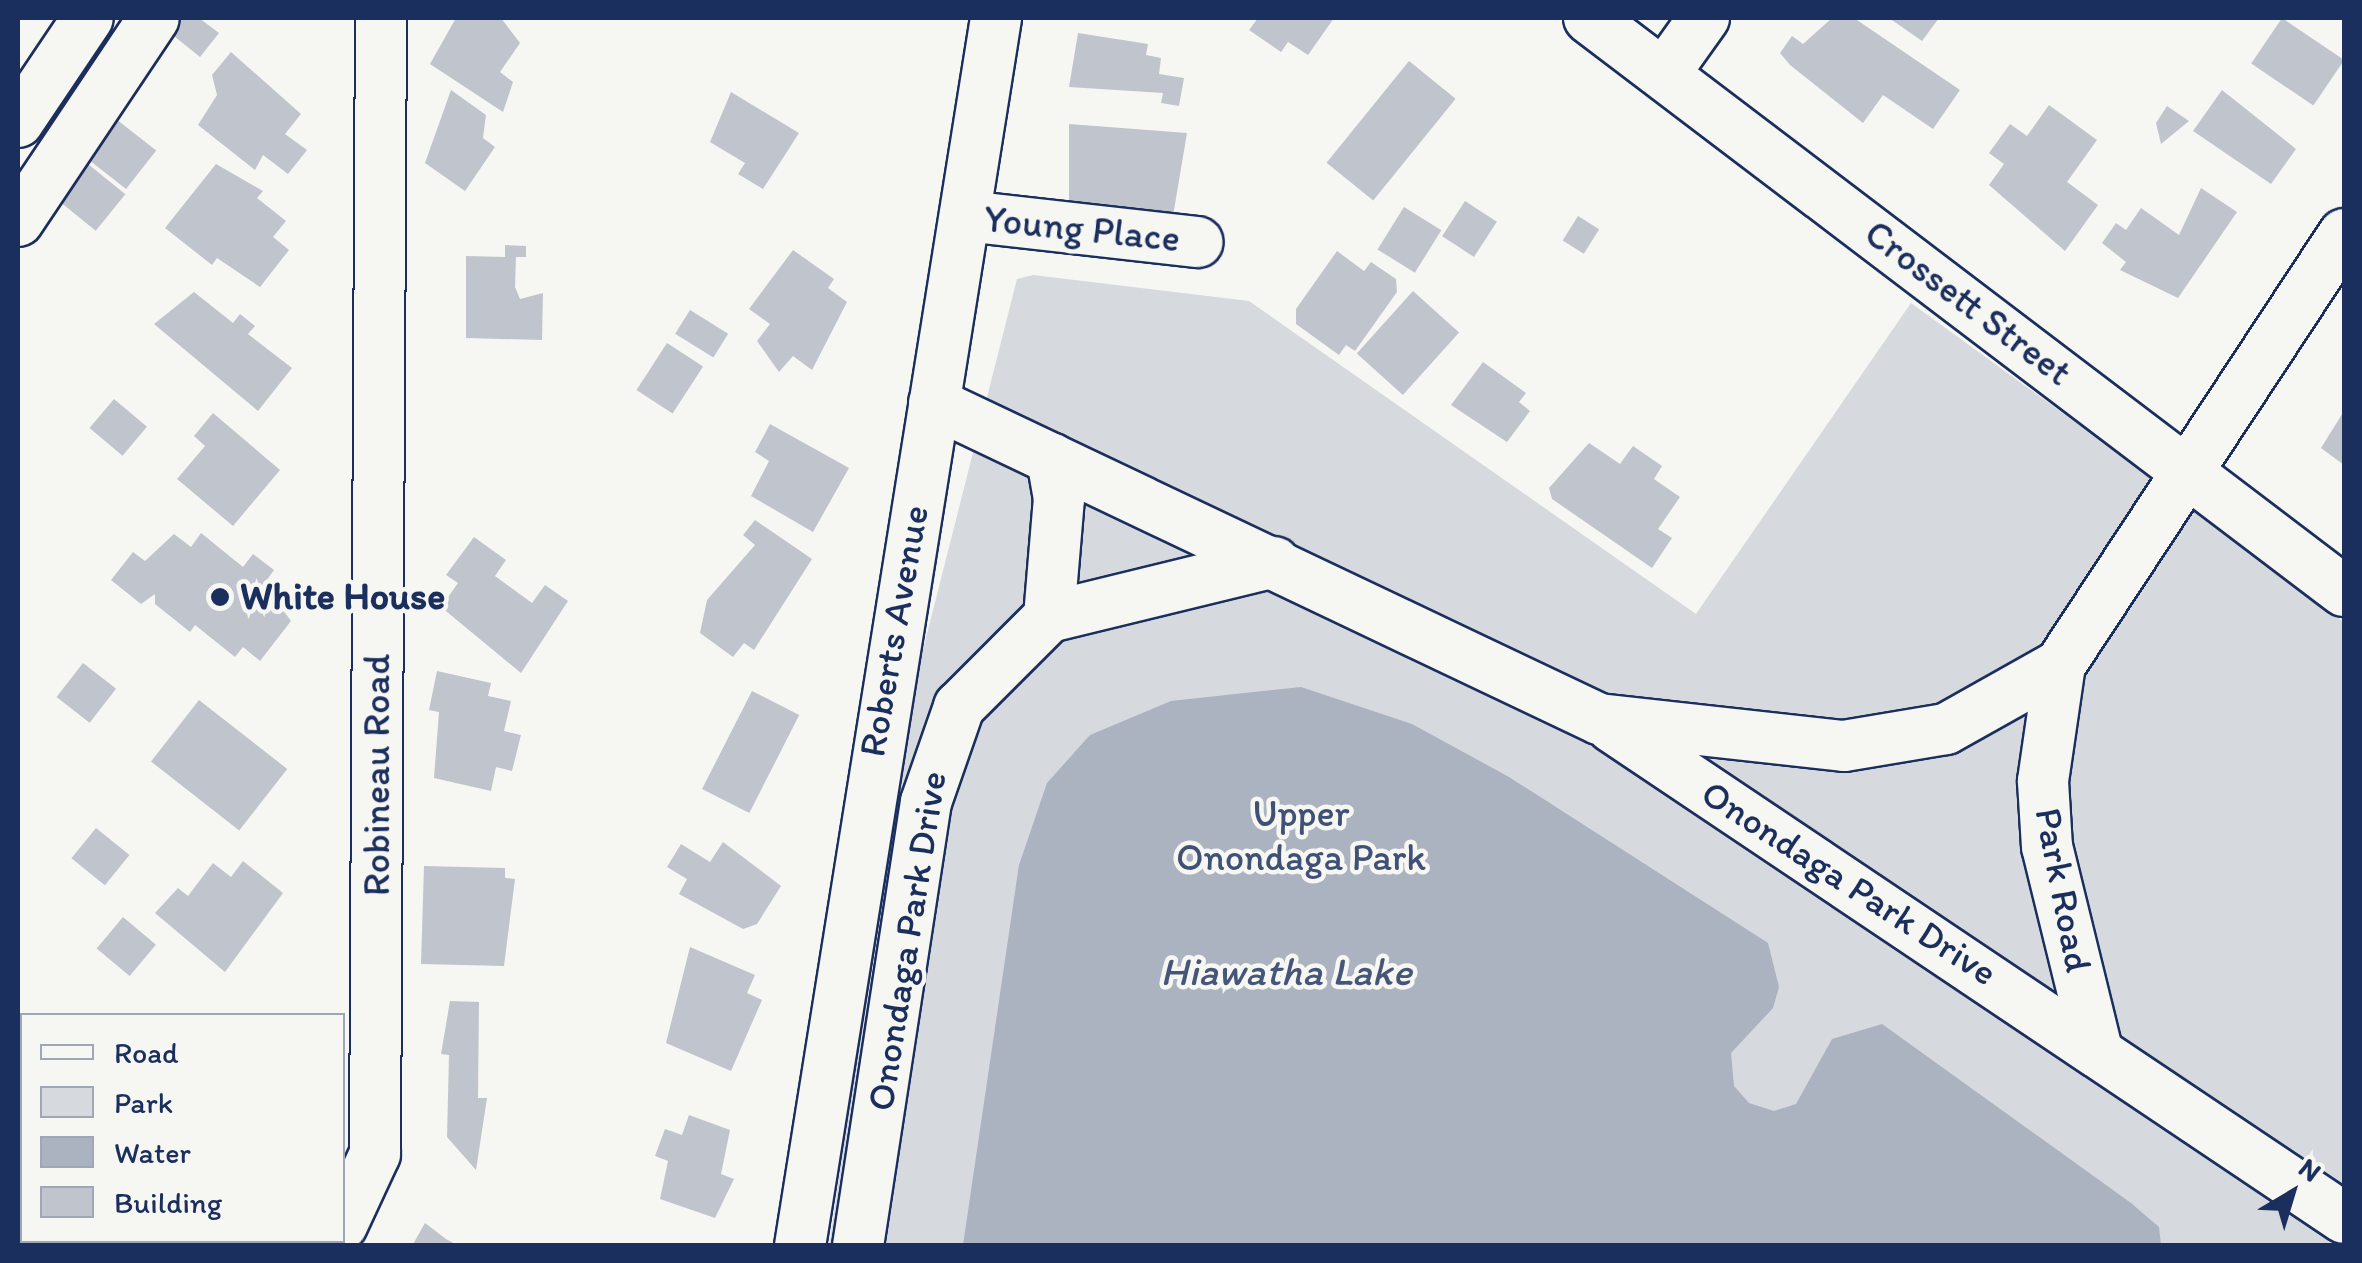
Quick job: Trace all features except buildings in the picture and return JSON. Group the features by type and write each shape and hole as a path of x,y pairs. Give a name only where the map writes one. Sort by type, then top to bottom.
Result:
{"street":[{"path":"18,122 88,18"},
{"path":"18,221 154,18"},
{"name":"Robineau Road","path":"345,1219 376,1154 380,18"},
{"name":"Roberts Avenue","path":"800,1246 996,18"},
{"name":"Crossett Street","path":"1589,18 2344,591"},
{"path":"1664,74 1704,18"},
{"name":"Young Place","path":"965,216 1198,242"},
{"name":"Park Road","path":"2097,1050 2046,847 2043,782 2060,665 2185,467 2344,234"},
{"name":"Onondaga Park Drive","path":"934,403 1599,719 2097,1050"},
{"path":"1052,459 1059,500 1049,617 1274,562"},
{"name":"Onondaga Park Drive","path":"858,1246 939,749 959,707 1049,617"},
{"name":"Onondaga Park Drive","path":"1599,719 1844,746 1946,729 2060,665"},
{"path":"2097,1050 2344,1218"}],"green space":[{"name":"Upper Onondaga Park","path":"1033,275 1249,301 1696,614 1911,303 2320,600 2344,623 2344,1245 829,1246 909,705 1017,279"}],"water":[{"name":"Hiawatha Lake","path":"1301,687 1412,724 1509,777 1768,943 1779,987 1773,1008 1731,1053 1734,1086 1749,1103 1774,1111 1796,1104 1832,1039 1882,1024 2131,1203 2159,1227 2161,1245 963,1245 1019,865 1047,783 1090,735 1171,701"}],"place":[{"name":"White House","path":"220,597"}]}
